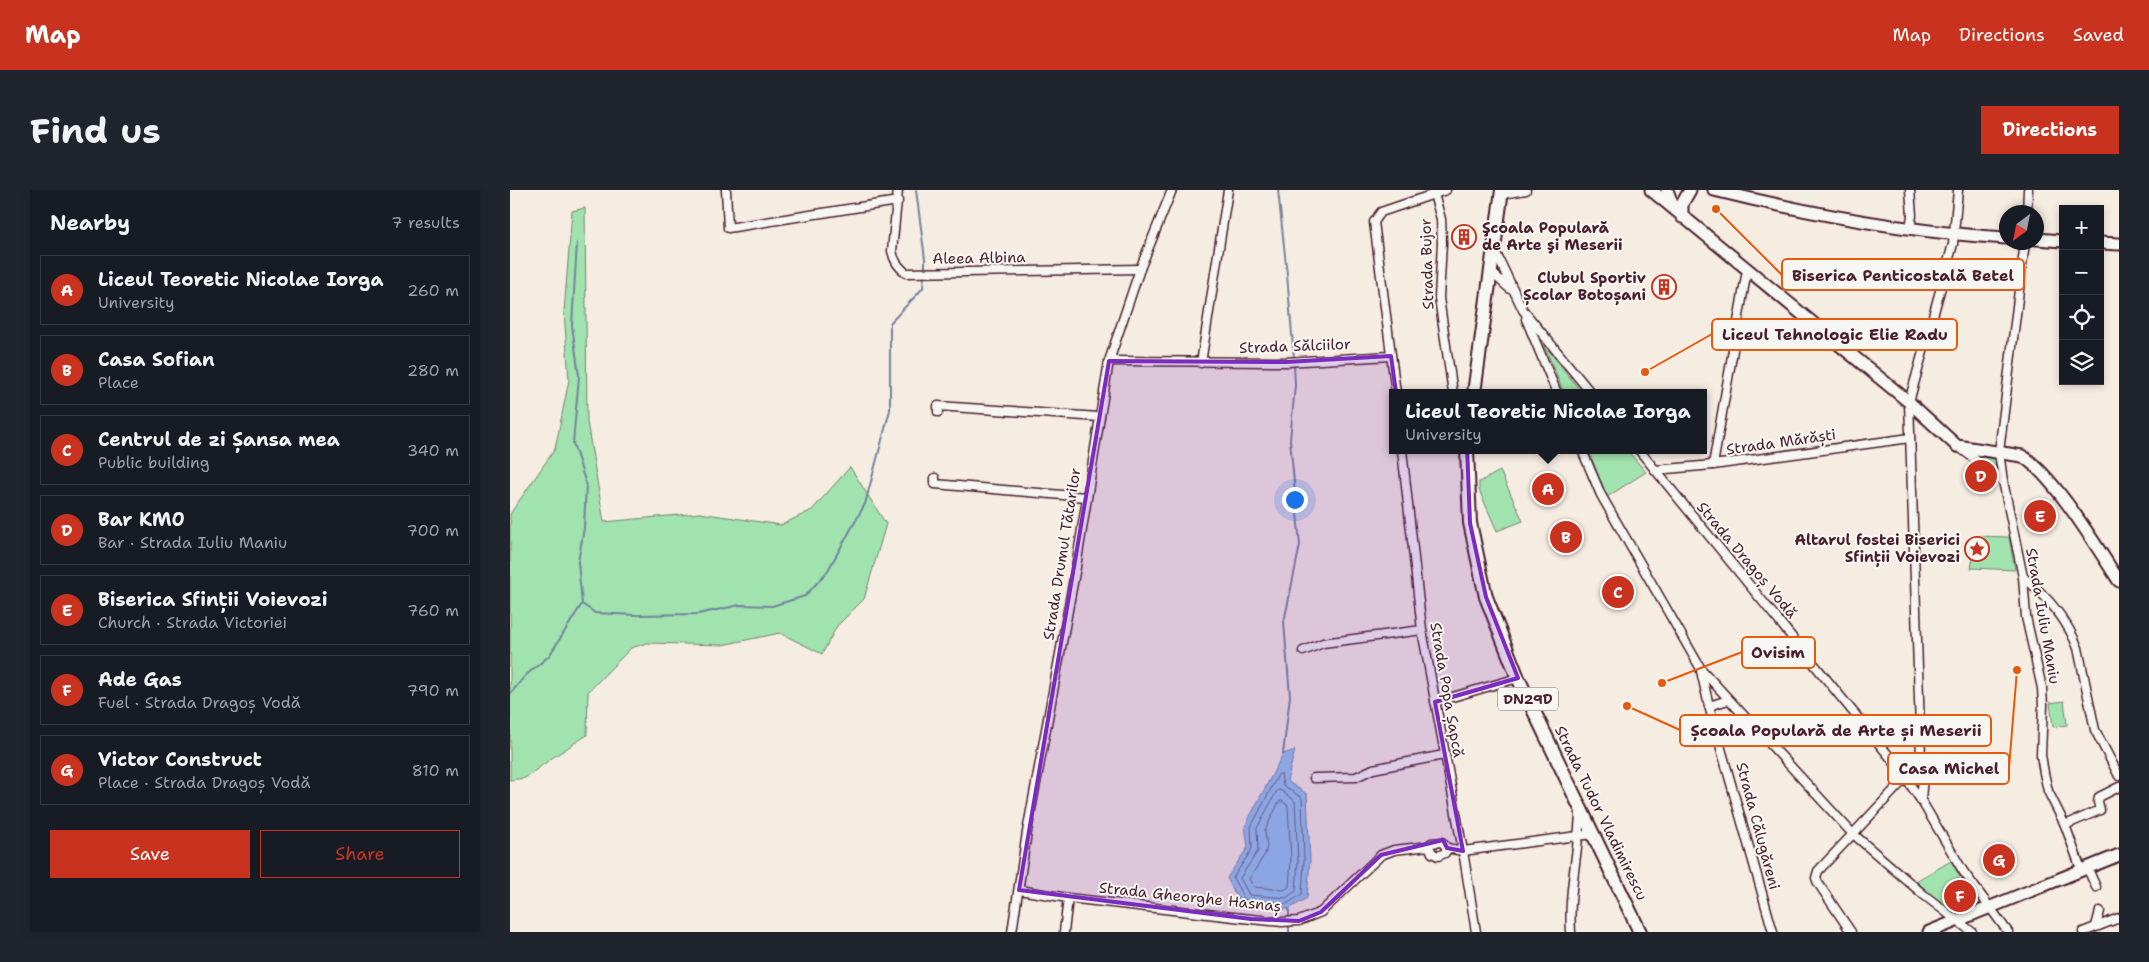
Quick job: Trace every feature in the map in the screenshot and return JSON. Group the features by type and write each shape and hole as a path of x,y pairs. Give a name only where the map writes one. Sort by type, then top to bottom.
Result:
{"main road":[{"path":"1475,389 1502,192"},
{"name":"Strada Tudor Vladimirescu","path":"1467,454 1470,523 1476,558 1486,597 1518,678 1640,932"}],"street":[{"path":"726,190 728,228 898,200"},
{"name":"Aleea Albina","path":"898,190 892,251 894,260 906,273 1140,269"},
{"name":"Strada Drumul Tătarilor","path":"1012,932 1027,832 1076,567 1109,361 1140,269 1172,190"},
{"path":"1201,363 1228,190"},
{"path":"1395,389 1374,222 1381,212 1446,190"},
{"path":"1502,192 1526,190"},
{"path":"1651,190 1909,402 1957,446 2003,482"},
{"path":"1667,190 1679,214"},
{"path":"1679,214 1690,190"},
{"path":"1714,190 1744,194 1849,220 1954,235 1999,238"},
{"path":"1910,190 1912,215 1910,229"},
{"path":"1921,800 1923,776 1909,402 1946,273 1954,235 1958,190"},
{"path":"2027,205 2028,190"},
{"name":"Strada Bujor","path":"1434,194 1441,219 1442,242 1439,298 1452,389"},
{"path":"2044,240 2059,241"},
{"path":"2104,243 2119,244"},
{"path":"1494,249 1523,310 1555,389"},
{"name":"Strada Iuliu Maniu","path":"2024,250 1999,452 2003,482 2023,577 2026,617 2042,688 2041,756 2048,791 2084,868 2096,887"},
{"path":"1713,465 1747,270"},
{"path":"1491,272 1514,292"},
{"path":"1523,310 1588,389"},
{"name":"Strada Sălciilor","path":"1109,361 1286,362 1391,356"},
{"path":"938,412 938,406 1099,416"},
{"name":"Strada Mărăști","path":"1655,470 1713,465 1910,438"},
{"path":"1957,446 2022,456 2029,460 2054,488 2115,568 2119,581"},
{"name":"Strada Popa Șapcă","path":"1402,454 1422,630 1476,932"},
{"path":"1584,454 1601,496 1701,669 1852,834 1972,932"},
{"name":"Strada Dragoș Vodă","path":"1642,454 1894,762 1921,800 1963,871 2008,932"},
{"path":"935,478 935,484 1086,497"},
{"path":"2023,577 2038,588 2066,624 2074,638 2078,648 2096,730 2104,751 2119,776"},
{"path":"1303,651 1323,643 1422,630"},
{"name":"Strada Călugăreni","path":"1701,669 1709,706 1773,932"},
{"path":"1435,702 1518,678"},
{"path":"1709,706 1728,700"},
{"path":"1314,778 1356,777 1373,769 1444,755"},
{"path":"1894,762 1911,762 1921,758"},
{"path":"1851,932 1816,878 1822,865 1906,778 1921,758"},
{"path":"2065,825 2100,810 2099,797 2119,787"},
{"path":"1571,932 1571,887 1579,837 1580,809"},
{"name":"Strada Gheorghe Hasnaș","path":"1018,890 1068,898 1282,922 1299,921 1321,912 1381,854 1394,850 1429,846 1432,853 1438,856 1445,853 1448,848 1463,851 1593,834"},
{"path":"1429,846 1431,843 1442,842 1448,848"},
{"path":"1929,932 2119,855"},
{"path":"1064,932 1068,898"},
{"path":"2096,926 2100,911"},
{"path":"2083,932 2119,918"}],"highlighted area":[{"path":"1391,356 1398,407 1473,399 1467,446 1470,523 1486,597 1518,678 1435,702 1463,851 1447,848 1443,840 1381,855 1321,912 1299,921 1251,919 1019,890 1109,361 1286,362"}],"green space":[{"path":"585,208 587,422 604,522 700,513 781,525 812,510 850,467 886,524 864,599 837,626 822,654 780,633 722,645 647,643 631,648 588,692 587,735 525,778 510,780 510,514 555,449 569,380 564,312 572,211"},
{"path":"1543,343 1579,389 1562,389"},
{"path":"1972,453 1996,457 1998,473"},
{"path":"1590,454 1630,454 1646,472 1607,497"},
{"path":"1500,471 1523,521 1497,531 1479,490 1479,482"},
{"path":"1977,536 2009,537 2015,570 1971,568"},
{"path":"2064,701 2067,725 2053,727 2050,703"},
{"path":"1951,861 1960,877 1946,888 1944,898 1947,908 1914,882"}],"water":[{"path":"1295,750 1287,781 1307,794 1310,861 1307,898 1289,909 1241,905 1227,878 1248,847 1245,826 1283,754"}],"waterway":[{"path":"916,190 925,269"},
{"path":"1278,190 1294,359"},
{"path":"577,243 572,325 579,376 573,443 586,484 584,528 578,562 582,604"},
{"path":"510,694 526,675 549,656 582,604 595,613 636,615 698,614 740,605 772,606 805,596 827,572 865,504 890,410 890,323 923,288 924,274"},
{"path":"1283,754 1290,696 1284,622 1300,545 1290,440 1295,385 1294,364"},
{"path":"1289,909 1289,920"},
{"path":"1289,924 1289,932"}],"place":[{"name":"Biserica Penticostală Betel","path":"1716,209"},
{"name":"Şcoala Populară de Arte şi Meserii","path":"1464,237"},
{"name":"Clubul Sportiv Școlar Botoșani","path":"1664,287"},
{"name":"Liceul Tehnologic Elie Radu","path":"1645,372"},
{"name":"Bar KM0","path":"1981,476"},
{"name":"Liceul Teoretic Nicolae Iorga","path":"1548,489"},
{"name":"Biserica Sfinții Voievozi","path":"2040,516"},
{"name":"Casa Sofian","path":"1566,537"},
{"name":"Altarul fostei Biserici Sfinții Voievozi","path":"1977,549"},
{"name":"Centrul de zi Șansa mea","path":"1618,592"},
{"name":"Casa Michel","path":"2017,670"},
{"name":"Ovisim","path":"1662,683"},
{"name":"Școala Populară de Arte și Meserii","path":"1627,706"},
{"name":"Victor Construct","path":"1999,860"},
{"name":"Ade Gas","path":"1960,896"}]}
